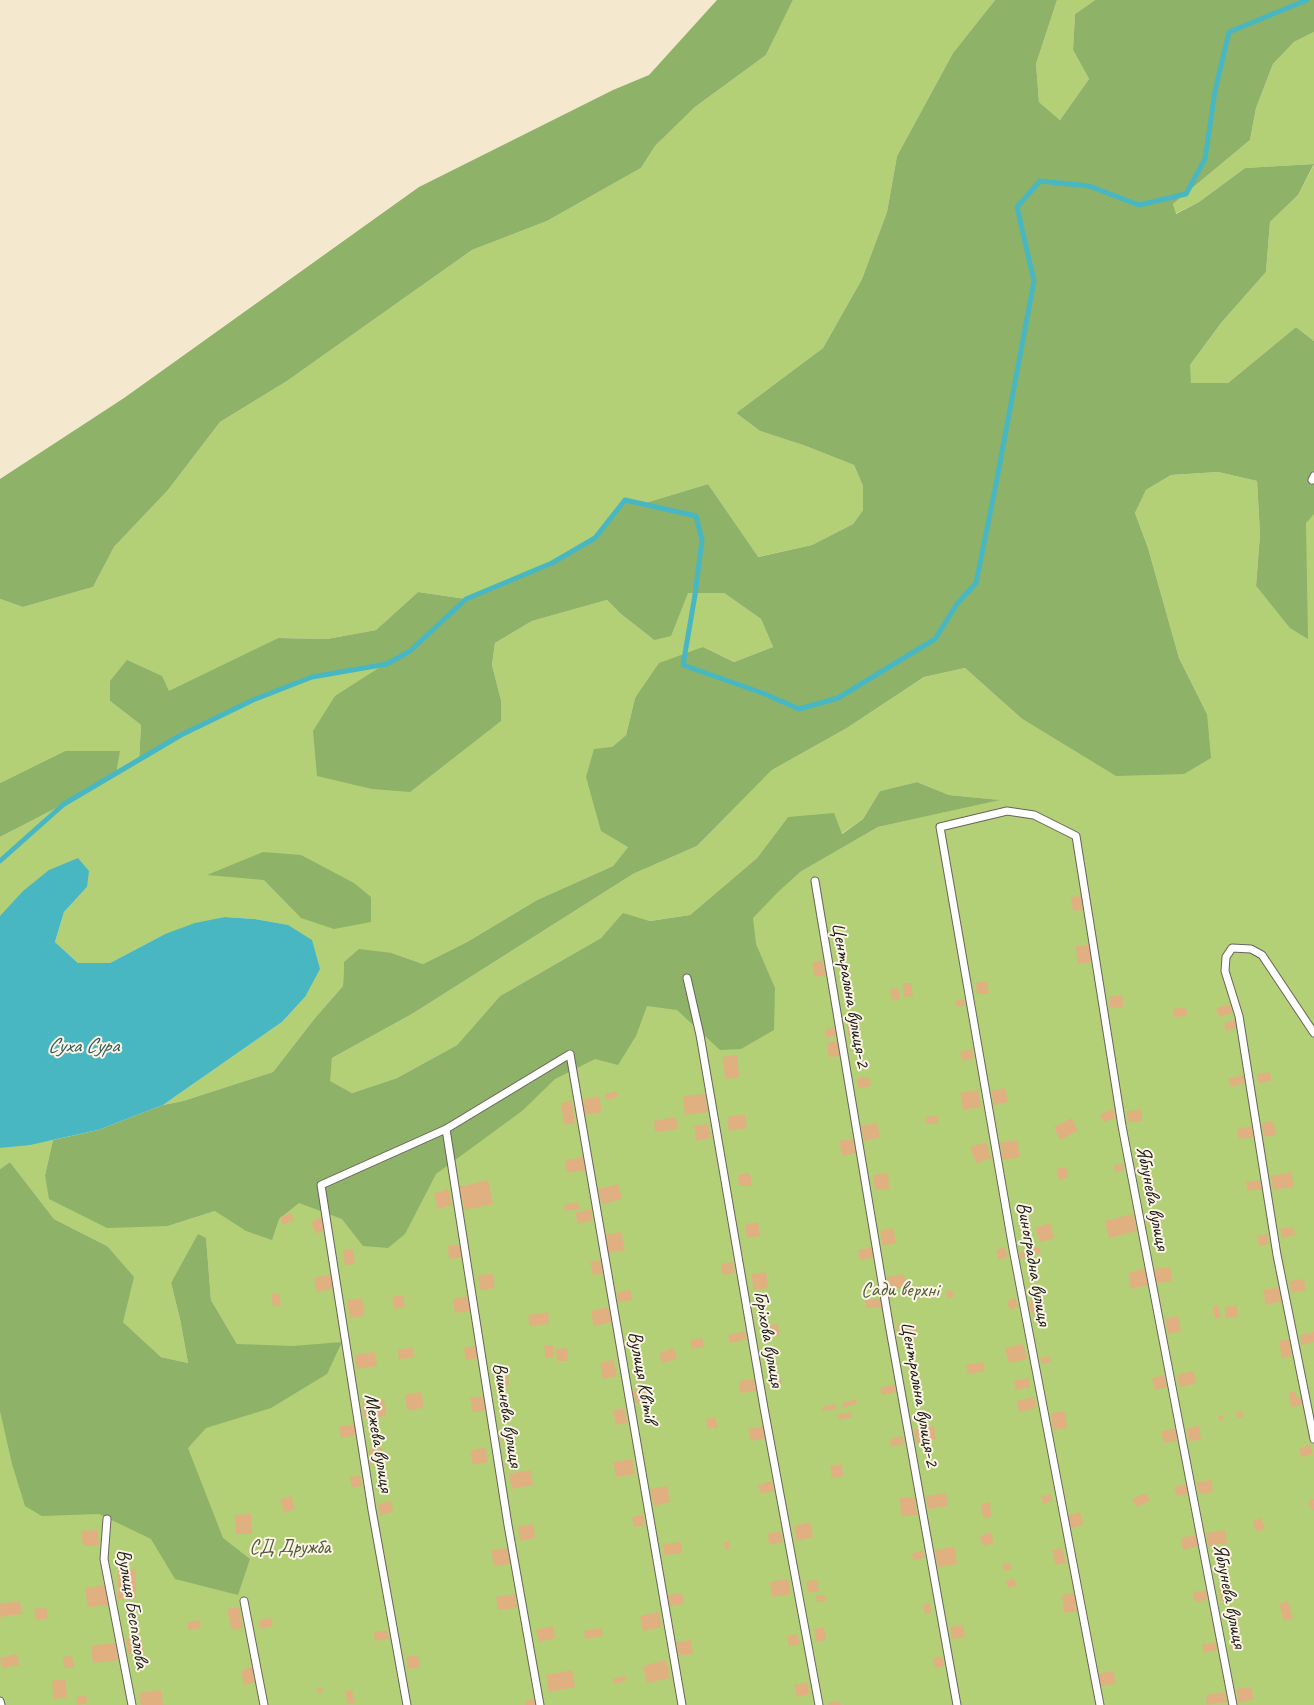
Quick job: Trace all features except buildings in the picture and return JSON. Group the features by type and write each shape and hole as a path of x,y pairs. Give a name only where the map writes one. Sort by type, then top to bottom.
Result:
{"lane":[{"name":"Яблунева вулиця","path":"940,827 1007,811 1034,815 1076,836 1122,1126 1233,1705"},
{"name":"Виноградна вулиця","path":"940,827 1013,1249 1100,1705"},
{"name":"Центральна вулиця-2","path":"815,881 957,1705"},
{"path":"1314,1034 1262,955 1250,949 1232,948 1226,957 1225,970 1239,1016 1277,1255 1314,1439"},
{"name":"Горіхова вулиця","path":"687,978 700,1035 764,1408 820,1705"},
{"name":"Вулиця Квітів","path":"446,1129 570,1054 682,1705"},
{"name":"Межева вулиця","path":"407,1705 372,1510 322,1185 446,1129"},
{"name":"Вишнева вулиця","path":"446,1129 508,1525 540,1705"},
{"name":"Вулиця Беспалова","path":"107,1519 104,1559 132,1705"},
{"path":"244,1601 264,1705"},
{"path":"0,1701 1,1705"}],"green space":[{"path":"717,0 793,0 766,55 695,107 655,146 641,168 547,221 472,250 287,381 220,422 168,490 114,547 93,587 23,607 0,599 0,479 124,398 419,187 613,90 649,75"},
{"path":"793,0 995,0 953,53 897,156 887,212 862,279 823,348 736,413 760,431 854,465 863,486 863,510 853,524 812,545 757,557 708,484 645,503 625,500 595,538 552,563 466,599 418,592 376,630 327,639 278,638 169,692 110,701 141,725 139,760 181,735 253,700 312,677 387,664 501,700 492,665 495,643 532,621 607,600 621,614 654,640 688,593 724,593 761,619 773,647 734,662 703,647 635,698 626,735 612,747 628,847 613,866 537,900 467,942 423,964 392,953 344,962 343,986 315,1018 273,1072 183,1101 163,1105 282,1022 305,997 287,925 255,919 225,917 165,934 110,963 78,963 55,942 64,912 87,887 0,916 0,837 64,804 65,751 0,783 0,599 23,607 93,587 114,547 168,490 220,422 287,381 472,250 547,221 641,168 655,146 695,107 766,55"},
{"path":"995,0 1057,0 1036,64 1039,102 1060,120 1089,79 1073,50 1075,14 1095,0 1314,0 1314,32 1294,42 1273,64 1256,108 1250,140 1173,204 1176,214 1199,202 1245,168 1314,164 1298,195 1270,222 1266,272 1221,323 1190,365 1191,383 1228,383 1296,327 1314,341 1314,514 1306,523 1308,639 1290,628 1256,586 1260,534 1257,481 1218,472 1171,475 1146,490 1135,513 1148,548 1179,658 1207,714 1211,758 1184,774 1116,776 1021,718 965,668 924,677 847,728 772,770 697,846 633,874 412,1014 332,1058 330,1081 352,1093 397,1078 457,1045 500,996 601,938 623,913 650,921 690,915 757,858 788,817 834,813 842,834 863,819 880,791 917,782 949,795 1000,800 878,827 800,872 778,892 753,918 756,944 775,988 774,1030 741,1049 720,1050 677,1010 647,1006 636,1036 618,1065 595,1059 555,1079 522,1111 436,1174 405,1234 388,1248 363,1246 342,1219 299,1203 279,1219 272,1240 246,1231 215,1211 168,1226 107,1228 49,1199 45,1175 53,1140 98,1130 163,1105 183,1101 273,1072 315,1018 343,986 344,962 359,949 392,953 423,964 467,942 537,900 613,866 628,847 601,831 586,777 594,749 612,747 626,735 635,698 659,663 703,647 734,662 773,647 761,619 724,593 688,593 671,636 654,640 621,614 607,600 532,621 495,643 492,665 501,700 501,721 410,792 372,789 317,776 313,731 335,696 385,664 312,677 253,700 181,735 139,760 141,725 110,701 110,681 127,660 162,676 169,691 278,638 327,639 376,630 418,592 466,599 552,563 595,538 625,500 645,503 708,484 758,557 812,545 853,524 863,510 863,486 854,465 760,431 736,413 823,348 862,279 887,212 897,156 953,53"},
{"path":"1057,0 1095,0 1075,14 1073,50 1089,79 1060,120 1039,102 1036,64"},
{"path":"1314,32 1314,164 1245,168 1199,202 1175,214 1173,204 1250,140 1256,108 1273,64 1294,42"},
{"path":"1314,165 1314,341 1296,327 1228,383 1190,383 1190,365 1221,323 1266,272 1270,222 1298,195"},
{"name":"Сади верхні","path":"1314,413 1314,1705 0,1705 0,1348 57,1488 237,1344 211,1300 206,1239 171,1283 188,1363 161,1357 123,1322 107,1246 54,1219 10,1162 0,1169 0,1148 53,1140 45,1175 168,1226 215,1211 338,1137 878,827 998,800 949,795 917,782 880,791 863,819 841,834 788,817 757,858 690,915 650,921 623,914 601,938 500,996 457,1045 397,1078 352,1093 329,1081 332,1058 412,1014 633,874 697,846 772,770 847,728 924,677 965,668 1021,718 1207,714 1179,658 1148,548 1135,513 1146,490 1171,475 1218,472 1257,481 1260,534 1256,586 1279,614"},
{"path":"65,751 120,751 116,774 64,804 0,837 0,783"},
{"path":"263,852 301,855 354,883 371,897 371,922 334,929 301,918 264,880 207,875"},
{"path":"10,1162 54,1219 107,1246 134,1277 123,1322 161,1357 188,1363 171,1283 198,1234 206,1238 211,1300 237,1344 293,1346 342,1342 327,1374 271,1408 206,1428 188,1448 223,1538 250,1559 238,1595 175,1579 151,1539 99,1514 42,1516 25,1506 12,1464 0,1411 0,1169"}],"water":[{"name":"Суха Сура","path":"78,858 89,871 87,887 64,912 55,942 78,963 110,963 165,934 195,923 225,917 255,919 288,925 312,940 320,969 305,997 282,1022 163,1105 98,1130 30,1145 0,1148 0,916 23,891 49,870"}],"waterway":[{"path":"0,861 64,804 181,735 253,700 312,677 387,664 410,651 466,599 552,563 595,538 625,500 696,516 702,540 683,665 765,694 799,709 838,698 935,639 957,604 976,583 995,489 1034,281 1017,207 1040,181 1089,186 1139,205 1186,194 1205,159 1215,91 1229,32 1307,0"}],"park label":[{"name":"СД Дружба","path":"290,1548"}]}
